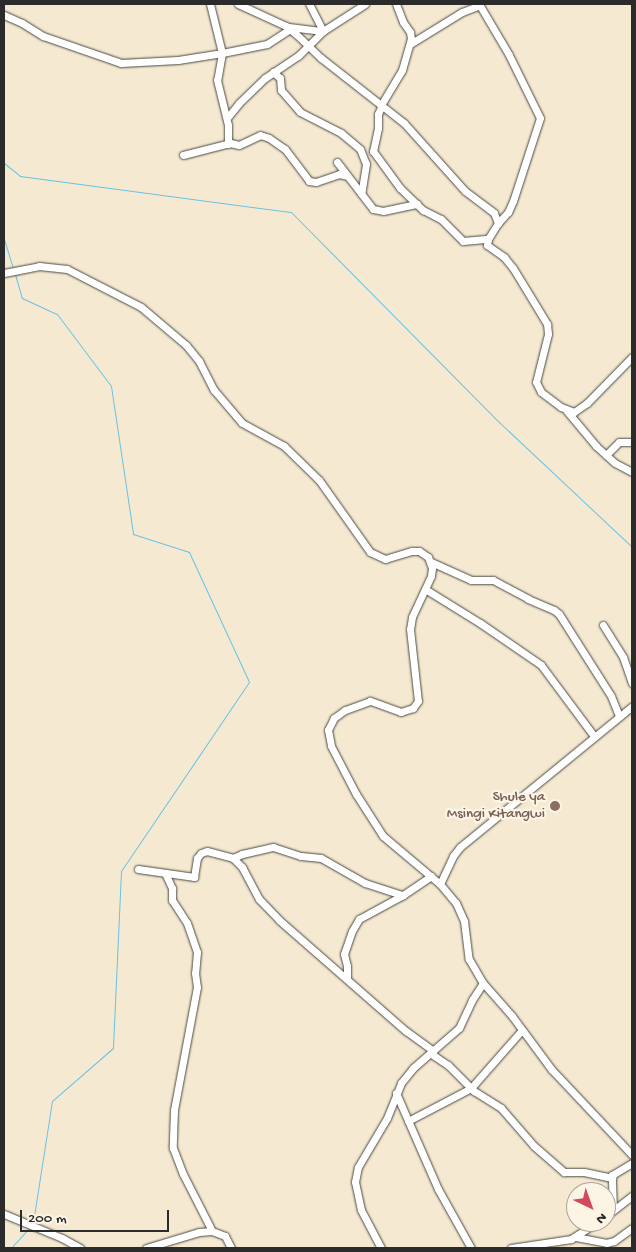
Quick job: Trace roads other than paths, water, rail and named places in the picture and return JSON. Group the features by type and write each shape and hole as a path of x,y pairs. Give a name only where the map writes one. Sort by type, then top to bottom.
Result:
{"street":[{"path":"210,4 222,53 217,80 227,118 228,144"},
{"path":"238,4 288,28 308,44 319,56 382,105 414,133 465,191 494,213 498,223"},
{"path":"309,4 321,32 317,43 319,56"},
{"path":"227,118 239,103 273,72 298,56 321,32 365,4"},
{"path":"396,4 402,22 410,32 410,44 402,70 378,114 378,128 373,151 400,188 429,214 441,219 463,240 488,239"},
{"path":"410,44 462,12 480,4 510,55 540,118 513,201 508,212 488,239 488,247 504,257 514,268 545,318 548,334 536,385 552,401 566,410 574,412 582,408 632,357"},
{"path":"4,15 22,22 43,36 121,63 183,60 267,44 288,28 321,32"},
{"path":"273,72 280,78 281,90 300,112 341,133 360,149 366,164 361,194"},
{"path":"183,155 228,144 238,145 260,135 265,136 285,149 309,181 316,182 339,174 348,176"},
{"path":"337,162 361,194 377,211 417,204"},
{"path":"4,273 39,266 67,269 141,307 191,350 214,390 242,423 284,446 319,480 370,552 385,559 412,551 419,551 431,562 472,580 494,580 559,614 611,696 619,716"},
{"path":"566,410 580,429 606,455 632,472"},
{"path":"606,455 621,441 632,442"},
{"path":"431,562 431,576 412,617 410,629 418,696 416,705 408,711 401,712 377,702 363,703 345,710 334,718 328,730 328,737 356,794 383,836 440,884 462,915 469,959 483,983 552,1070 632,1155"},
{"path":"424,589 480,623 542,665 594,736"},
{"path":"603,626 623,657 632,683"},
{"path":"440,884 452,856 460,847 632,706"},
{"path":"233,858 272,847 301,856 321,858 365,883 403,895"},
{"path":"138,869 194,877 197,858 201,853 206,851 233,858 242,868 254,892 266,908 406,1031 448,1065 471,1088 501,1108 534,1146 564,1172 584,1172 612,1178"},
{"path":"165,873 172,888 172,900 186,923 197,952 195,972 197,987 174,1110 173,1148 183,1174 212,1231"},
{"path":"347,979 347,962 344,954 356,923 369,913 403,895 431,876"},
{"path":"381,1248 361,1210 355,1175 387,1118 396,1093 413,1068 459,1028 472,1000 483,983"},
{"path":"408,1121 471,1088 522,1030"},
{"path":"396,1093 438,1189 471,1248"},
{"path":"612,1182 612,1174 624,1170 632,1164"},
{"path":"616,1208 632,1196"},
{"path":"4,1214 55,1234 80,1248"},
{"path":"510,1248 522,1248 576,1237 606,1243 614,1241 632,1228"},
{"path":"146,1248 199,1232 212,1231 225,1236 231,1248"},
{"path":"576,1237 583,1232"}],"waterway":[{"path":"4,163 20,176 291,212 500,423 632,547"},
{"path":"4,239 13,268"},
{"path":"15,274 22,298 57,314 111,386 133,534 189,552 249,682 121,871 113,1048 52,1101 33,1223"},
{"path":"11,1248 29,1228"}],"place":[{"name":"Shule ya Msingi Kitangwi","path":"555,806"}]}
